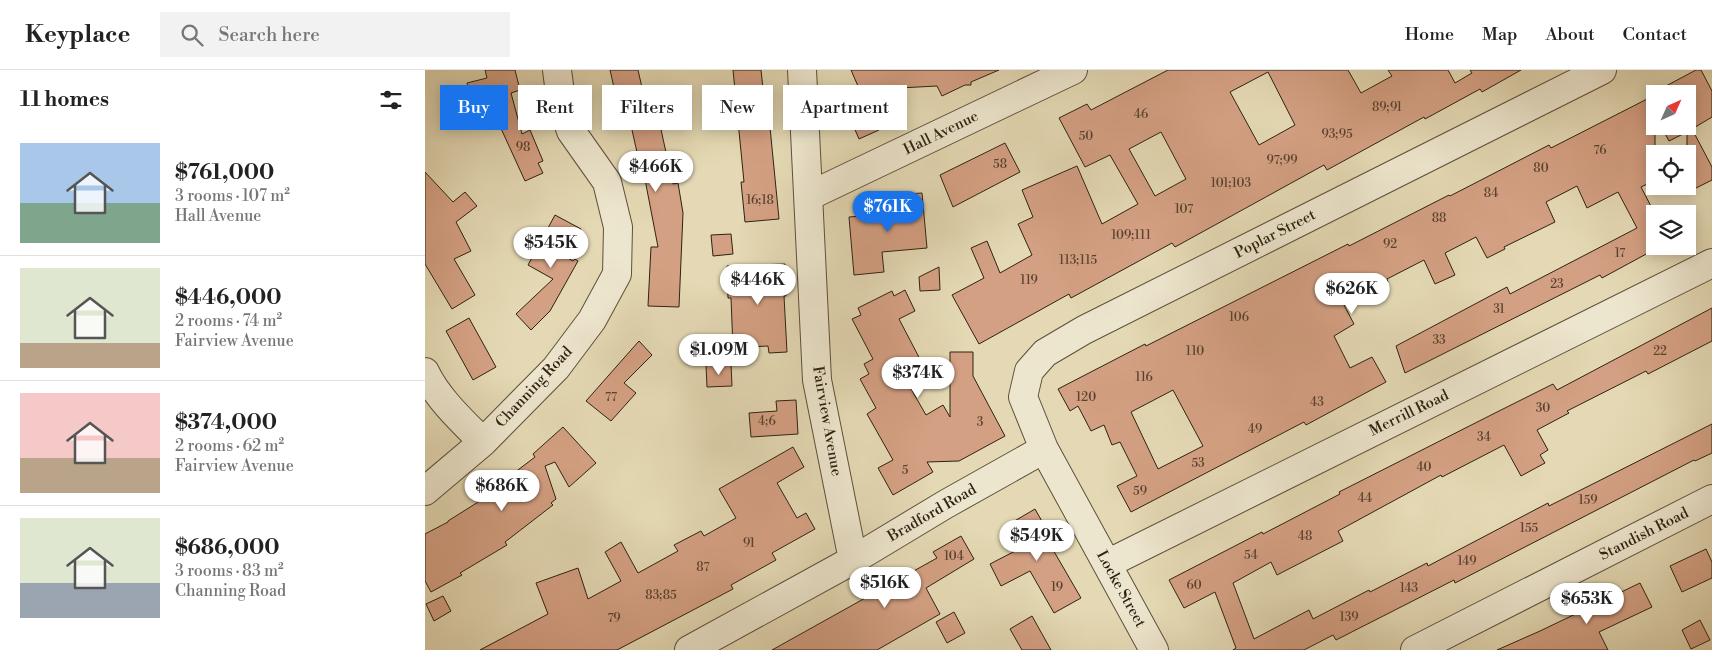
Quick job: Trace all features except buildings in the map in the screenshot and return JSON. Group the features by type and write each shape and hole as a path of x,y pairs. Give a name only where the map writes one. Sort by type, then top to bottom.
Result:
{"street":[{"name":"Channing Road","path":"425,490 483,442 556,368 592,320 617,274 618,227 607,182 571,131 561,101 557,70"},
{"name":"Fairview Avenue","path":"802,70 817,380 853,560"},
{"name":"Hall Avenue","path":"809,196 1073,70"},
{"name":"Poplar Street","path":"1044,449 1023,396 1029,371 1045,353 1084,330 1602,70"},
{"name":"Merrill Road","path":"1107,564 1712,263"},
{"path":"425,372 430,383 445,402 483,442"},
{"name":"Bradford Road","path":"689,650 853,560 946,504 1044,449"},
{"name":"Locke Street","path":"1044,449 1154,650"},
{"name":"Standish Road","path":"1415,650 1712,499"}]}
